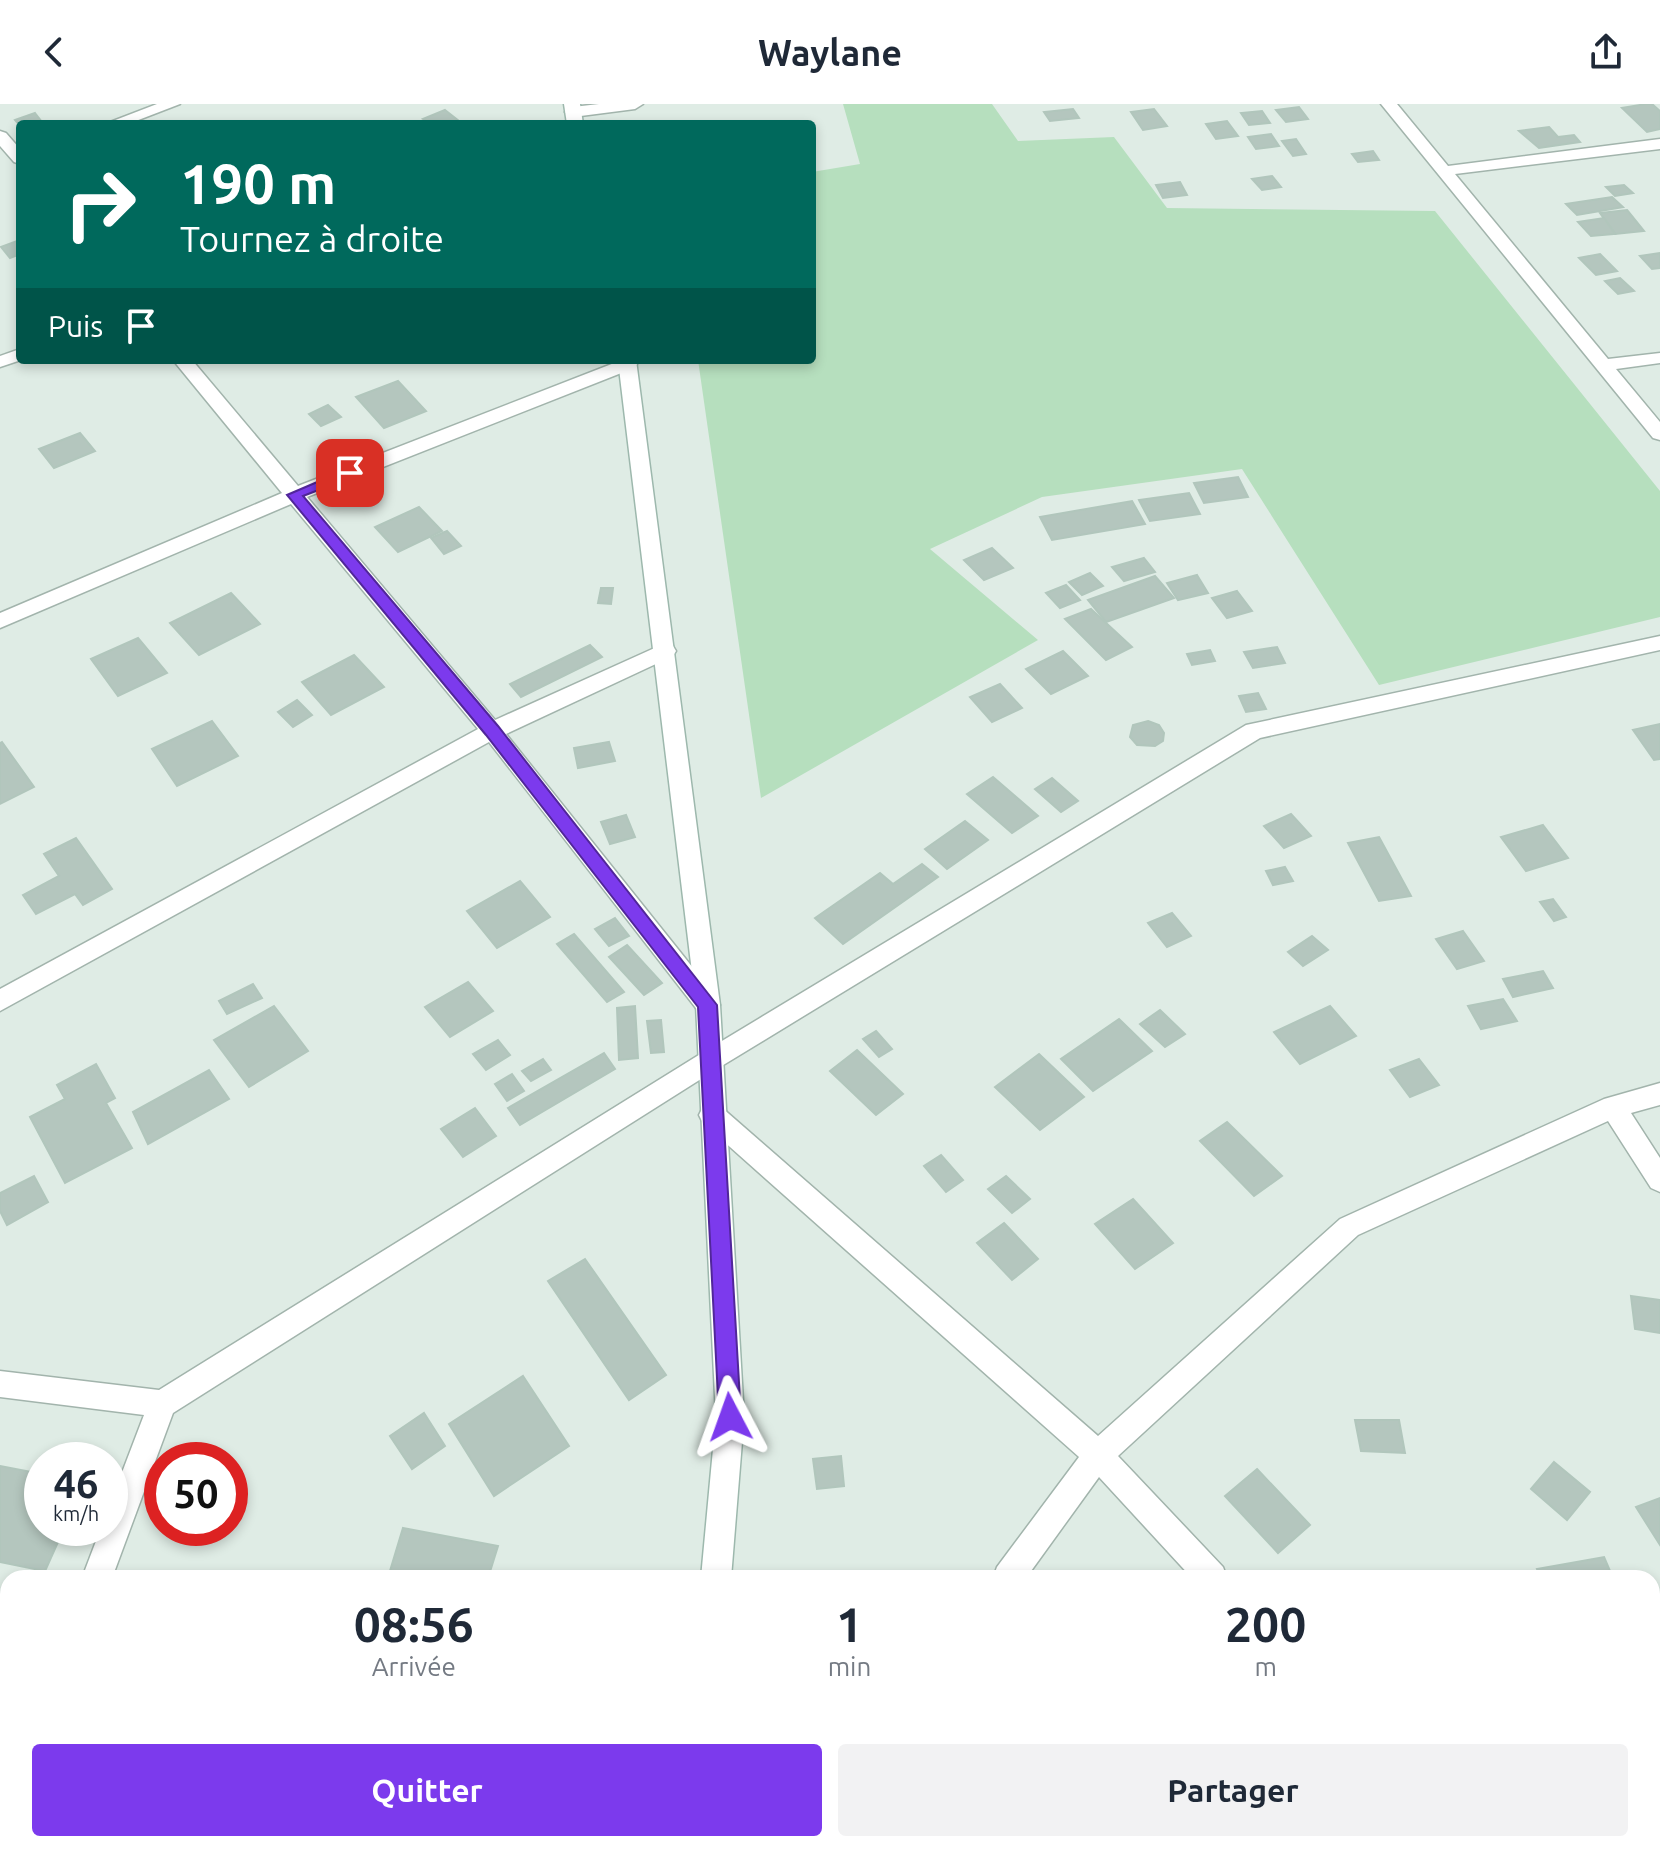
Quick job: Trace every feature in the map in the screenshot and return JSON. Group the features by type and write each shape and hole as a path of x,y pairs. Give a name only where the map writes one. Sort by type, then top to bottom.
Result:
{"street":[{"path":"125,120 172,104"},
{"path":"574,113 635,104"},
{"path":"1389,104 1660,434"},
{"path":"0,136 16,154"},
{"path":"1444,171 1660,144"},
{"path":"1603,365 1660,358"},
{"path":"185,364 492,731 708,1005"},
{"path":"0,621 294,495 622,364"},
{"path":"627,364 666,651 708,1005 730,1417 717,1570"},
{"path":"100,1570 162,1404 711,1060 1254,731 1660,643"},
{"path":"0,1001 492,731 666,651"},
{"path":"1014,1570 1098,1455 1349,1227 1613,1107 1660,1094"},
{"path":"1613,1107 1660,1180"},
{"path":"712,1115 1098,1455 1205,1570"},
{"path":"0,1384 162,1404"}],"green space":[{"path":"843,104 992,104 1018,141 1114,137 1167,208 1435,211 1660,491 1660,617 1379,685 1242,469 1042,497 930,549 1038,640 761,798 699,364 816,364 816,171 860,164"}],"building":[{"path":"1652,104 1660,111 1660,129 1647,132 1622,108"},
{"path":"1299,107 1308,119 1286,122 1276,110"},
{"path":"1073,109 1079,118 1050,121 1044,112"},
{"path":"1154,109 1167,126 1143,130 1131,112"},
{"path":"445,110 458,120 425,120"},
{"path":"1262,111 1270,123 1249,125 1241,113"},
{"path":"35,113 40,120 16,121"},
{"path":"1227,121 1238,136 1216,139 1206,124"},
{"path":"1549,127 1558,137 1574,135 1580,142 1539,148 1519,131"},
{"path":"1271,134 1279,146 1256,149 1248,137"},
{"path":"1296,139 1306,154 1293,156 1282,141"},
{"path":"1373,151 1379,160 1358,162 1352,154"},
{"path":"1272,176 1281,187 1262,190 1252,179"},
{"path":"1180,182 1187,195 1163,198 1156,185"},
{"path":"1624,185 1633,193 1615,196 1606,187"},
{"path":"1612,197 1623,207 1577,215 1566,204"},
{"path":"1627,210 1644,231 1615,234 1600,213"},
{"path":"1604,218 1615,234 1591,236 1578,222"},
{"path":"16,241 16,256 10,258 1,247"},
{"path":"1660,253 1660,268 1652,269 1640,256"},
{"path":"1600,254 1617,271 1596,275 1579,258"},
{"path":"1620,278 1634,291 1618,294 1605,281"},
{"path":"398,381 426,411 384,428 356,397"},
{"path":"328,405 341,417 321,426 309,414"},
{"path":"80,433 95,451 54,468 39,449"},
{"path":"1238,477 1248,497 1204,503 1194,483"},
{"path":"1189,493 1200,514 1150,521 1139,500"},
{"path":"1132,501 1145,524 1052,540 1040,517"},
{"path":"419,507 442,531 398,552 375,527"},
{"path":"447,531 461,546 444,554 431,538"},
{"path":"992,548 1013,568 984,580 964,560"},
{"path":"1144,558 1155,572 1124,581 1112,567"},
{"path":"1090,573 1103,586 1082,595 1069,582"},
{"path":"1197,575 1208,593 1178,600 1167,583"},
{"path":"1155,576 1174,598 1106,622 1088,600"},
{"path":"1066,585 1080,600 1060,608 1046,593"},
{"path":"601,588 613,588 611,604 598,603"},
{"path":"1237,591 1252,611 1227,618 1212,598"},
{"path":"231,593 260,624 199,655 170,623"},
{"path":"1091,609 1132,647 1106,660 1065,619"},
{"path":"138,638 167,673 118,696 91,659"},
{"path":"590,645 602,657 521,697 510,684"},
{"path":"1277,647 1285,663 1253,668 1244,652"},
{"path":"1210,650 1215,661 1192,665 1187,654"},
{"path":"1063,651 1088,676 1051,694 1026,669"},
{"path":"354,655 384,687 331,715 302,682"},
{"path":"1000,684 1022,708 992,722 970,697"},
{"path":"1258,693 1266,709 1246,712 1239,696"},
{"path":"297,700 312,715 293,727 278,712"},
{"path":"212,721 238,756 177,786 152,749"},
{"path":"1148,721 1159,725 1164,733 1163,741 1155,746 1137,745 1130,737 1133,725"},
{"path":"1660,724 1660,759 1654,760 1633,730"},
{"path":"609,742 615,761 578,768 574,748"},
{"path":"0,743 34,787 0,804"},
{"path":"993,777 1038,816 1012,833 967,794"},
{"path":"1052,778 1078,801 1061,812 1035,789"},
{"path":"1291,814 1311,836 1284,848 1264,826"},
{"path":"626,815 635,837 610,844 601,822"},
{"path":"965,821 988,840 947,869 925,849"},
{"path":"1543,825 1568,858 1526,871 1501,837"},
{"path":"1379,837 1411,896 1379,901 1348,843"},
{"path":"76,838 112,889 83,905 75,894 36,914 23,895 59,876 44,854"},
{"path":"922,864 938,877 843,944 815,918 880,873 893,884"},
{"path":"1285,867 1293,881 1273,885 1266,871"},
{"path":"520,881 550,917 497,948 467,911"},
{"path":"1553,899 1566,917 1554,921 1540,902"},
{"path":"1172,913 1191,936 1167,947 1148,923"},
{"path":"615,918 629,936 609,946 595,929"},
{"path":"1463,931 1484,961 1457,969 1436,939"},
{"path":"574,934 624,992 607,1002 557,944"},
{"path":"1312,936 1328,950 1303,966 1288,952"},
{"path":"627,945 662,983 644,995 609,957"},
{"path":"1543,971 1553,988 1513,997 1503,979"},
{"path":"468,982 493,1011 450,1037 425,1007"},
{"path":"253,984 262,998 227,1014 219,1001"},
{"path":"1503,999 1517,1021 1481,1029 1468,1006"},
{"path":"274,1006 308,1051 249,1087 214,1040"},
{"path":"635,1006 638,1058 619,1060 617,1008"},
{"path":"1330,1006 1356,1036 1300,1064 1274,1032"},
{"path":"1160,1010 1185,1034 1165,1047 1140,1024"},
{"path":"1119,1019 1152,1051 1093,1091 1061,1059"},
{"path":"661,1020 664,1052 651,1053 647,1021"},
{"path":"876,1031 892,1049 879,1057 863,1039"},
{"path":"498,1040 510,1055 486,1070 473,1054"},
{"path":"857,1050 903,1094 876,1115 830,1071"},
{"path":"604,1053 615,1069 520,1125 508,1108"},
{"path":"1039,1054 1084,1097 1040,1130 995,1087"},
{"path":"543,1059 551,1070 531,1081 522,1071"},
{"path":"1419,1059 1439,1085 1410,1097 1390,1070"},
{"path":"96,1064 115,1098 106,1103 132,1148 65,1183 30,1117 65,1099 57,1085"},
{"path":"209,1070 229,1099 148,1144 133,1112"},
{"path":"512,1074 524,1091 507,1101 495,1084"},
{"path":"475,1108 496,1136 463,1157 441,1129"},
{"path":"1227,1122 1282,1176 1254,1196 1200,1141"},
{"path":"941,1155 963,1180 946,1192 924,1166"},
{"path":"34,1176 48,1202 7,1225 0,1211 0,1193"},
{"path":"1006,1176 1030,1199 1012,1213 988,1189"},
{"path":"1133,1199 1173,1243 1135,1269 1095,1224"},
{"path":"1004,1223 1038,1259 1012,1280 977,1243"},
{"path":"585,1259 666,1375 629,1400 548,1281"},
{"path":"1631,1296 1660,1300 1660,1333 1635,1329"},
{"path":"523,1376 569,1446 494,1496 449,1424"},
{"path":"424,1413 445,1446 412,1469 390,1436"},
{"path":"1355,1420 1399,1420 1405,1453 1361,1451"},
{"path":"841,1456 844,1486 817,1489 813,1459"},
{"path":"1554,1462 1590,1492 1567,1520 1531,1489"},
{"path":"0,1466 24,1471 24,1546 56,1546 45,1570 0,1562"},
{"path":"1257,1469 1310,1525 1278,1553 1225,1496"},
{"path":"1660,1498 1660,1545 1636,1507"},
{"path":"403,1528 498,1546 490,1570 390,1570"},
{"path":"1604,1557 1610,1570 1537,1570"}],"route":[{"path":"350,473 294,495 492,731 708,1005 730,1417"}]}
